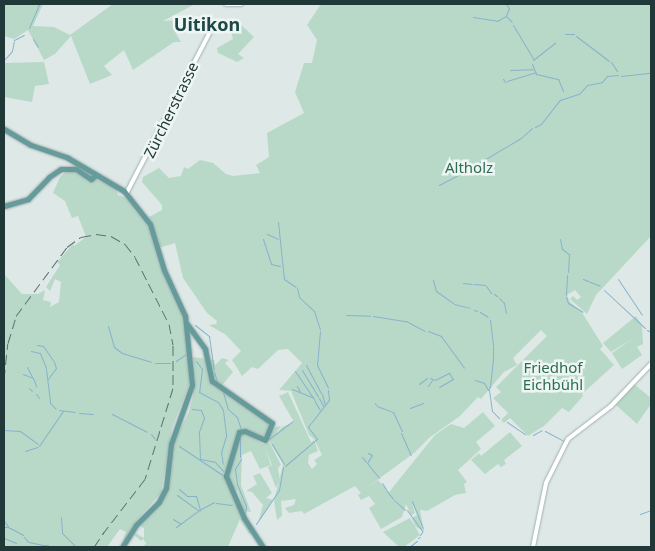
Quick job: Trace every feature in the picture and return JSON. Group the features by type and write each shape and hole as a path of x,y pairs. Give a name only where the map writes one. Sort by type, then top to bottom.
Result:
{"main road":[{"path":"4,130 31,145 68,158 126,194 150,224 164,270 187,324 205,349 212,381 271,422 272,429 265,440 245,431 239,432 226,476 244,518 263,547"},
{"path":"4,206 28,199 60,169 76,169 91,179 96,175"},
{"path":"122,547 136,525 159,502 166,488 171,444 192,385 187,324"}],"street":[{"path":"226,4 241,4"},
{"name":"Zürcherstrasse","path":"126,194 214,24"},
{"path":"533,547 546,482 567,442 581,427 611,406 631,383 651,366"}],"green space":[{"path":"4,4 43,4 33,26 54,27 70,35 113,4 195,4 163,21 177,20 179,24 174,30 181,42 174,42 133,70 124,50 104,66 112,75 90,84 71,36 55,54 44,60 28,30 14,39 4,36"},
{"name":"Altholz","path":"321,4 651,4 651,236 596,295 587,314 570,299 573,296 577,300 581,297 575,290 567,295 570,302 581,311 603,346 600,349 614,365 582,394 583,396 569,412 562,408 544,426 528,436 510,418 504,423 501,420 508,413 493,398 501,392 496,387 547,336 541,330 513,358 517,365 504,372 481,399 478,397 460,416 429,438 414,453 365,489 378,480 389,492 435,435 451,424 464,428 483,412 495,426 476,442 481,449 458,470 467,482 464,484 466,493 455,495 427,511 420,510 424,532 415,526 412,518 417,515 412,503 415,513 411,515 406,504 402,517 381,529 369,508 375,504 369,496 361,500 358,495 361,493 355,486 304,514 302,511 289,513 285,508 294,505 296,499 281,501 282,516 277,520 274,501 283,464 268,439 275,427 281,426 275,436 282,427 294,422 279,396 288,392 311,442 314,440 318,451 309,455 308,463 312,469 317,464 314,460 322,455 314,439 309,435 291,391 279,390 302,363 288,349 278,350 258,369 252,367 242,376 232,360 241,351 226,335 209,325 216,324 217,321 207,313 183,278 175,243 159,248 149,217 162,210 162,205 142,182 143,177 159,168 169,178 181,176 184,167 188,169 200,160 213,163 226,174 233,176 260,173 256,165 269,157 267,133 304,113 295,92 304,63 312,63 317,40 307,25"},
{"path":"240,24 254,37 238,54 244,58 237,62 218,53 217,48 233,39 230,28"},
{"path":"44,62 49,84 35,86 32,102 4,97 4,63"},
{"path":"66,168 115,187 118,195 126,198 146,222 183,318 190,383 172,428 161,493 138,519 120,547 126,532 120,529 107,547 4,547 4,274 22,294 38,294 45,290 43,300 51,302 50,307 59,302 61,282 55,279 50,291 46,287 60,265 57,262 73,244 74,246 86,237 78,216 72,218 65,201 53,193 60,177 66,172"},
{"path":"636,316 642,325 643,344 637,347 642,355 622,369 612,353 634,338 611,352 603,343"},
{"path":"193,357 214,360 215,365 222,358 229,360 225,363 233,372 220,388 270,423 266,439 246,429 242,431 263,444 270,443 281,465 278,468 280,480 276,488 268,467 272,465 264,446 271,465 260,469 251,451 242,455 241,485 251,512 244,511 238,491 228,484 252,533 249,534 240,519 228,547 143,547 146,543 143,539 141,541 133,534 134,532 144,538 144,528 139,526 135,530 140,524 161,505 166,494 176,437 189,412 193,396"},
{"path":"634,384 651,398 651,404 637,424 616,405"},
{"path":"510,432 522,446 504,460 506,464 501,467 498,464 485,474 471,460 479,453 481,456"},
{"path":"260,473 272,493 266,498 273,500 258,523 263,505 252,492 246,491 257,484 253,476"},
{"path":"410,518 420,535 404,547 399,547 383,532"}],"waterway":[{"path":"29,28 39,4"},
{"path":"506,4 509,8 506,16 512,22"},
{"path":"473,17 497,21 506,16"},
{"path":"513,25 533,58"},
{"path":"565,34 574,34"},
{"path":"14,40 24,35"},
{"path":"576,36 609,61"},
{"path":"33,39 38,47"},
{"path":"4,60 12,51 14,41"},
{"path":"533,60 555,43"},
{"path":"611,62 617,71"},
{"path":"532,64 536,74 558,79 563,91"},
{"path":"510,70 533,69"},
{"path":"507,81 536,72"},
{"path":"621,76 651,73"},
{"path":"535,127 541,124 560,100 579,94 587,85 602,82 607,76 618,75"},
{"path":"477,164 521,138 532,128"},
{"path":"439,185 475,166"},
{"path":"278,222 284,279 296,287"},
{"path":"267,234 278,239"},
{"path":"263,239 271,264 280,266"},
{"path":"560,239 562,249 569,254 568,272"},
{"path":"566,295 567,275"},
{"path":"583,279 600,286"},
{"path":"618,279 642,315"},
{"path":"433,280 436,291 453,303"},
{"path":"463,283 472,284"},
{"path":"474,284 485,285"},
{"path":"486,286 491,293"},
{"path":"297,288 299,297 314,311 320,329"},
{"path":"604,290 645,328"},
{"path":"566,297 568,303 583,312"},
{"path":"499,298 504,303 506,313"},
{"path":"454,304 470,308"},
{"path":"480,312 488,317"},
{"path":"346,315 370,316"},
{"path":"373,316 406,321 425,331"},
{"path":"490,320 493,346"},
{"path":"195,325 209,336 214,370"},
{"path":"108,326 114,347 122,353 151,362"},
{"path":"647,330 651,332"},
{"path":"320,331 317,365 328,388"},
{"path":"428,331 441,336 464,368"},
{"path":"37,345 43,346 56,368 48,379"},
{"path":"493,347 493,356"},
{"path":"31,351 40,353 46,368"},
{"path":"176,361 186,354"},
{"path":"475,380 484,383 488,390 490,387 493,357"},
{"path":"196,361 202,369 199,392 218,402 223,410 226,436 221,452 223,464"},
{"path":"155,363 170,363"},
{"path":"306,365 321,393"},
{"path":"27,367 32,377"},
{"path":"46,369 50,403 56,409"},
{"path":"302,370 318,397"},
{"path":"295,371 315,401"},
{"path":"214,372 217,381"},
{"path":"430,378 435,380 449,373 453,379 439,387"},
{"path":"23,374 33,378 36,386"},
{"path":"419,384 427,378"},
{"path":"428,386 432,380"},
{"path":"297,386 300,392"},
{"path":"29,388 32,391"},
{"path":"292,389 312,397"},
{"path":"311,423 329,400 328,390"},
{"path":"489,390 492,411 499,418"},
{"path":"223,392 228,409 237,417 241,429"},
{"path":"36,394 39,398"},
{"path":"322,394 325,405"},
{"path":"319,398 323,406"},
{"path":"315,402 320,410"},
{"path":"410,408 423,403"},
{"path":"377,406 393,412 402,431"},
{"path":"192,409 201,410 204,418 199,432 200,459 215,462 223,471"},
{"path":"59,410 75,412"},
{"path":"39,446 63,411"},
{"path":"79,413 93,414"},
{"path":"112,414 147,432"},
{"path":"269,439 293,421"},
{"path":"507,422 525,434"},
{"path":"285,466 317,439 308,427 310,424"},
{"path":"4,430 20,431 38,444"},
{"path":"533,435 542,430"},
{"path":"545,431 564,441"},
{"path":"401,433 411,455"},
{"path":"151,434 155,439"},
{"path":"240,438 240,457"},
{"path":"272,444 284,464"},
{"path":"179,446 224,476"},
{"path":"25,451 37,447"},
{"path":"368,453 372,455 367,463 379,478"},
{"path":"362,457 366,462"},
{"path":"241,459 235,469 237,484 246,506 245,514"},
{"path":"256,524 279,490 283,467"},
{"path":"382,483 386,489"},
{"path":"179,489 187,496 196,496 200,510"},
{"path":"386,490 393,499"},
{"path":"177,495 198,510"},
{"path":"394,500 405,510"},
{"path":"412,501 423,528"},
{"path":"201,509 214,502"},
{"path":"216,503 232,505"},
{"path":"176,527 199,510"},
{"path":"407,510 422,531"},
{"path":"640,514 651,510"},
{"path":"61,517 62,533 75,546"},
{"path":"173,519 181,524"},
{"path":"4,521 9,528"},
{"path":"10,528 23,535"},
{"path":"24,537 28,542"},
{"path":"4,538 16,543"},
{"path":"409,547 417,541"},
{"path":"29,542 53,547"},
{"path":"37,547 48,545"}],"railway":[{"path":"4,379 8,343 16,316 67,247 81,237 96,234 111,236 125,244 135,257 169,324 173,345 173,388 145,479 101,536"},
{"path":"94,547 104,532"}],"district":[{"name":"Uitikon","path":"207,24"}],"park label":[{"name":"Friedhof Eichbühl","path":"553,376"}]}
